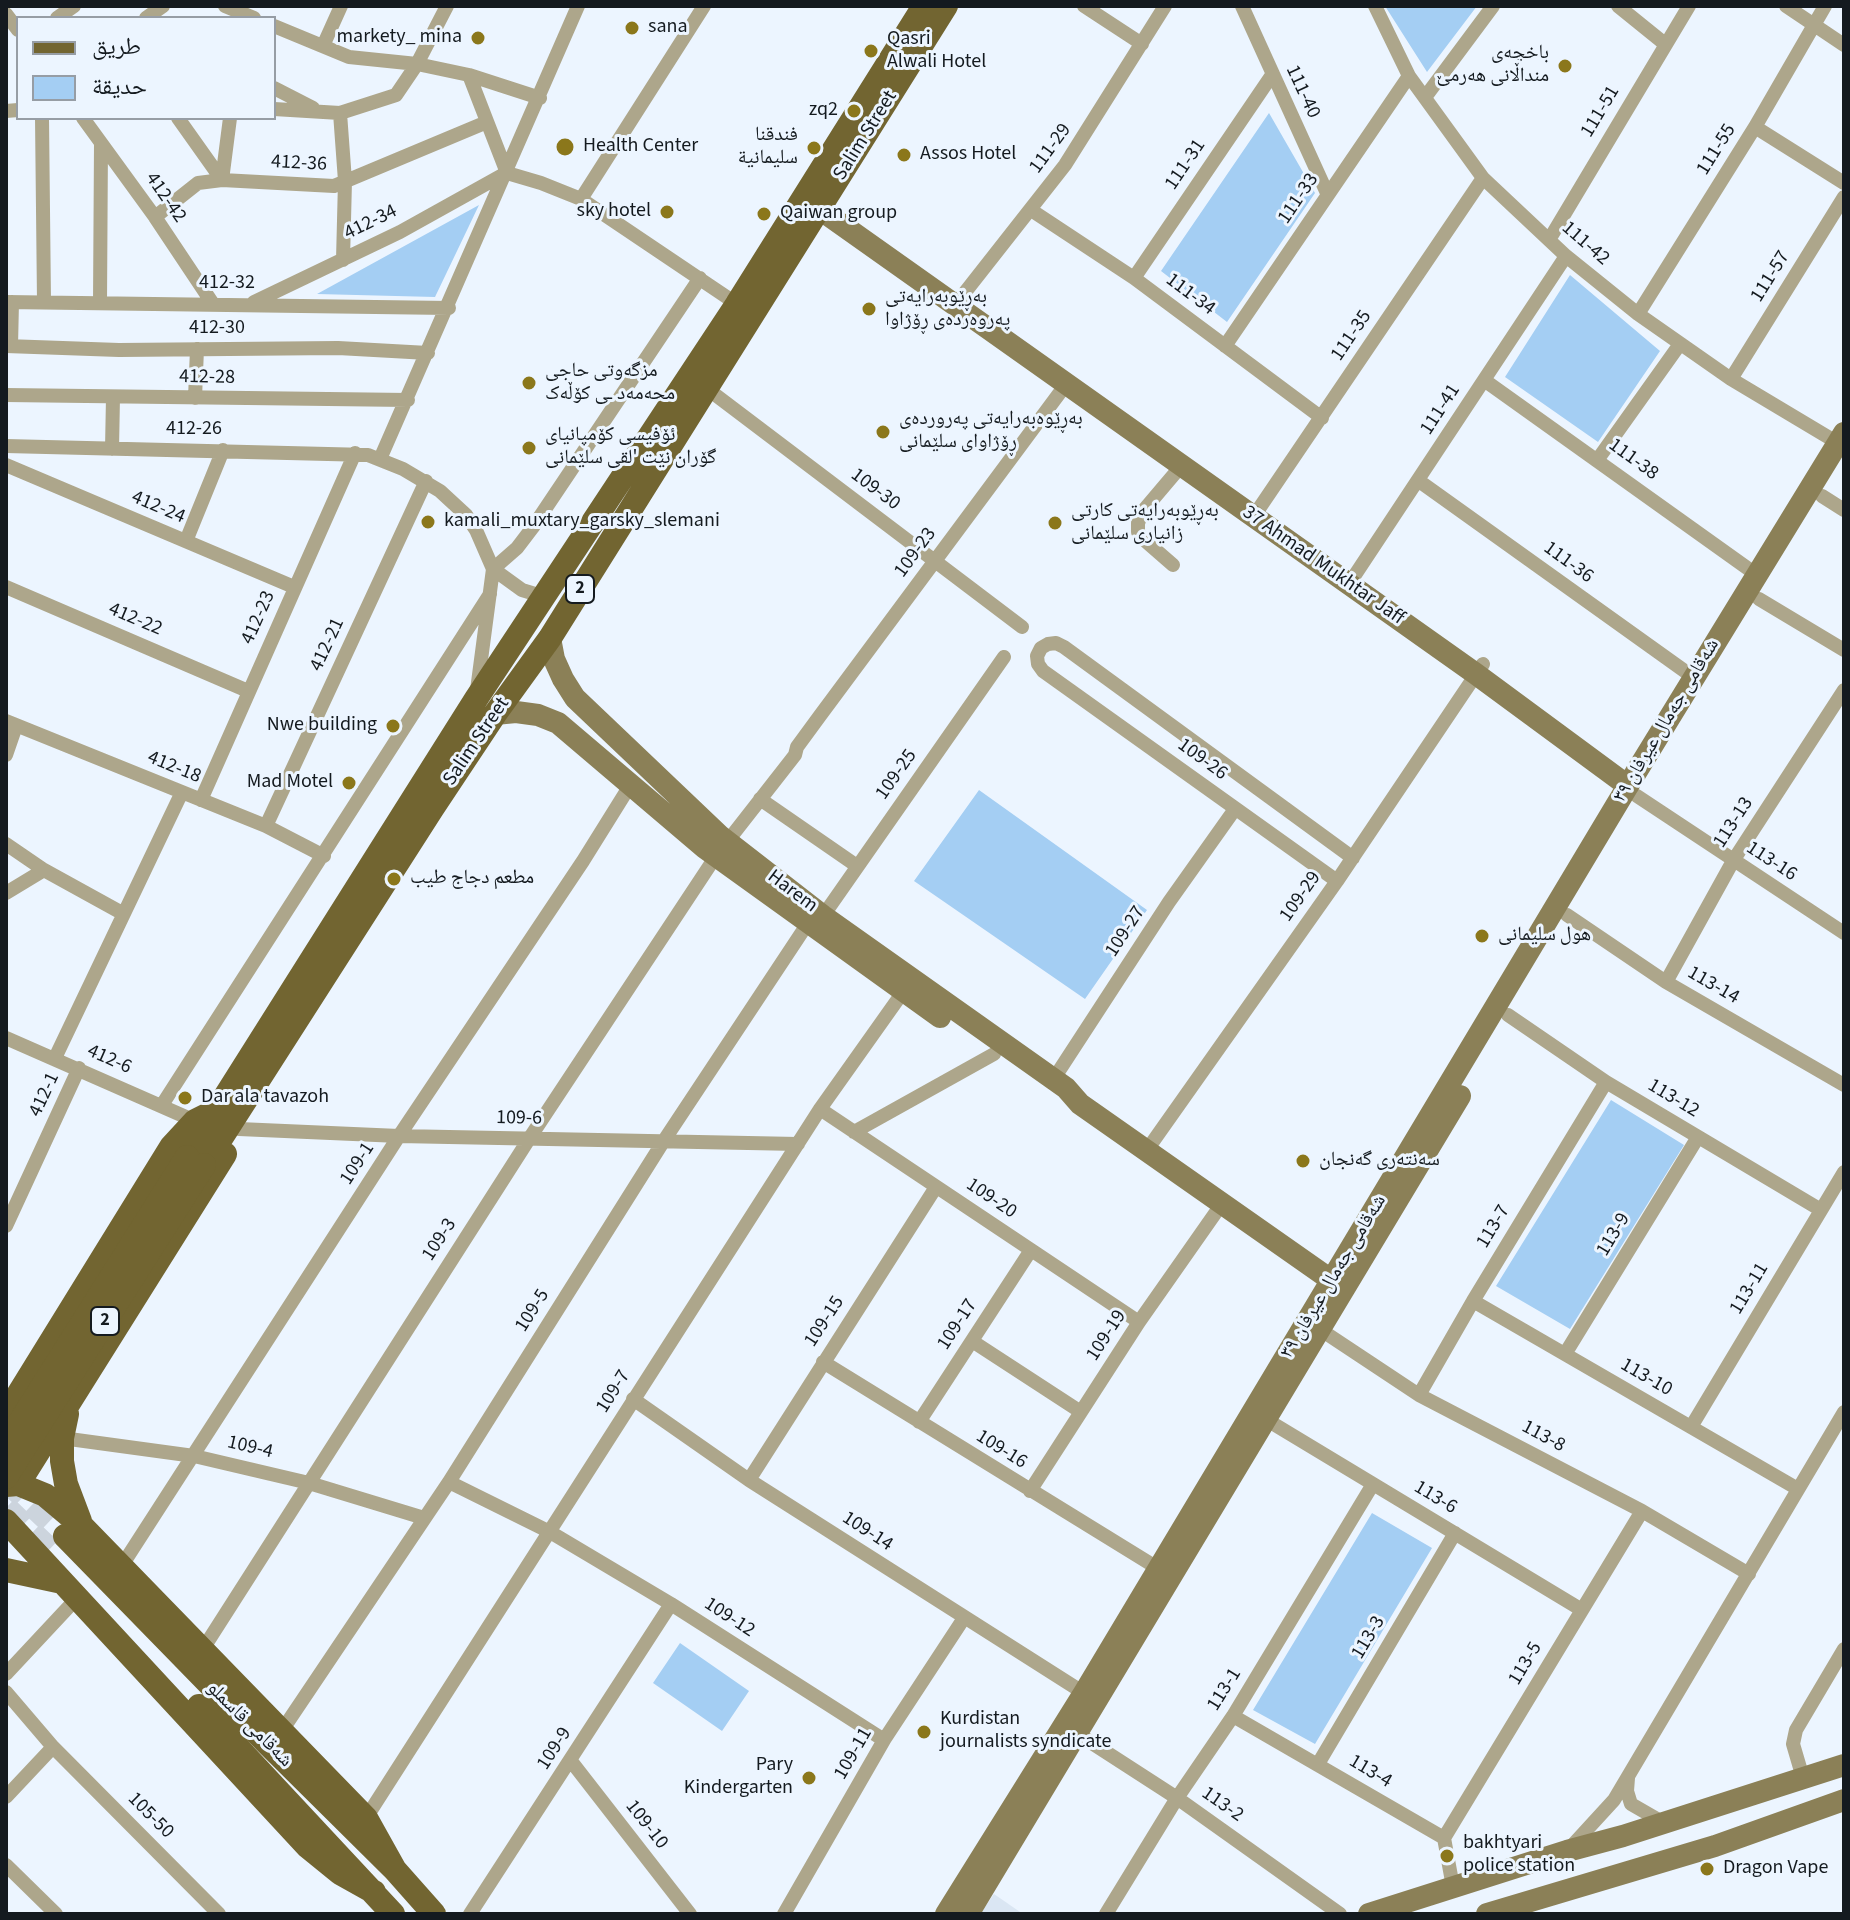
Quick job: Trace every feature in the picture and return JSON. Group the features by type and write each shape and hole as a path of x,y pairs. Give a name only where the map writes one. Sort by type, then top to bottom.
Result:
{"main road":[{"name":"Salim Street","path":"6,1443 195,1161 269,1061 486,706 545,597 737,304 924,6"},
{"name":"Salim Street","path":"10,1482 195,1161 206,1115 486,706 550,638 946,6"},
{"name":"37 Ahmad Mukhtar Jaff","path":"824,204 1480,669 1633,785"},
{"name":"37 Ahmad Mukhtar Jaff","path":"959,300 1067,383 1182,465 1257,511"},
{"name":"شەقامی جەمال عیرفان ٣٩","path":"946,1914 1508,1015 1567,915 1633,785 1759,599 1822,496 1842,446"},
{"name":"شەقامی جەمال عیرفان ٣٩","path":"968,1914 1321,1330 1338,1286 1633,785 1693,677 1842,446"},
{"name":"Harem","path":"550,638 558,669 575,698 717,846 1053,1080 1080,1104"},
{"path":"486,706 527,713 558,723 631,784 717,846"},
{"name":"Harem","path":"816,917 903,992 1059,1096 1080,1104 1338,1286"},
{"path":"269,1061 217,1170 72,1400 51,1443 10,1482 45,1495 66,1538 121,1567 203,1649 366,1818 395,1870"},
{"path":"6,1414 14,1390 171,1147 206,1115"},
{"path":"6,1443 18,1451 51,1443"},
{"path":"51,1443 73,1506 66,1538"},
{"path":"45,1495 25,1501 17,1508 9,1525 308,1847 340,1873 374,1892"},
{"name":"شەقامی قاسملو","path":"66,1538 395,1870 434,1914"},
{"name":"شەقامی قاسملو","path":"66,1538 393,1914"},
{"path":"6,1570 70,1590"},
{"path":"1369,1914 1844,1765"},
{"path":"1487,1914 1715,1846 1844,1800"}],"street":[{"path":"225,6 250,16"},
{"path":"323,46 341,6"},
{"path":"276,109 316,109 340,113 396,95 417,64 447,6"},
{"path":"380,459 449,308 578,6"},
{"path":"581,199 704,6"},
{"path":"1084,6 1142,44"},
{"name":"111-29","path":"959,300 1031,210 1092,126 1165,6"},
{"name":"111-40","path":"1242,6 1327,193"},
{"name":"111-42","path":"1375,6 1409,76 1483,178 1566,256 1638,314 1731,379 1842,446"},
{"path":"1426,96 1493,6"},
{"path":"1618,6 1665,44"},
{"name":"111-51","path":"1549,240 1689,6"},
{"path":"1786,6 1844,45"},
{"name":"111-55","path":"1638,314 1755,127 1825,6"},
{"path":"276,27 349,57 417,64 469,75 540,98"},
{"path":"469,75 507,173"},
{"name":"111-31","path":"1134,278 1272,75"},
{"name":"111-33","path":"1225,346 1409,76"},
{"path":"276,89 316,109"},
{"path":"340,113 345,181 343,260"},
{"path":"42,120 44,302"},
{"name":"412-42","path":"84,120 213,304"},
{"path":"179,120 222,180"},
{"path":"222,180 230,120"},
{"name":"412-36","path":"155,217 198,183 222,180 334,186 487,122"},
{"path":"1755,127 1844,183"},
{"path":"100,303 101,142"},
{"path":"507,173 581,199 737,304"},
{"name":"412-34","path":"250,304 400,232 507,173"},
{"name":"111-35","path":"1257,511 1483,178"},
{"name":"111-57","path":"1731,379 1844,197"},
{"name":"111-34","path":"1031,210 1134,278 1322,418"},
{"name":"111-41","path":"1352,579 1566,256"},
{"path":"486,706 493,569 517,548 533,527 700,278"},
{"path":"9,302 9,346"},
{"name":"412-32","path":"9,302 449,308"},
{"path":"1598,459 1680,344"},
{"name":"412-30","path":"9,346 338,348 428,353"},
{"path":"195,398 197,349"},
{"name":"111-38","path":"1484,380 1757,575"},
{"name":"109-23","path":"717,846 789,753 797,747 1067,383"},
{"name":"109-30","path":"705,387 1022,627"},
{"name":"412-28","path":"6,395 408,400"},
{"path":"112,449 113,397"},
{"name":"412-26","path":"6,446 355,453 380,459 426,481 466,515 493,569"},
{"path":"186,541 223,450"},
{"name":"412-23","path":"201,800 355,453"},
{"name":"412-24","path":"6,465 294,587"},
{"path":"1173,565 1142,538 1138,523 1143,511 1182,465"},
{"name":"412-21","path":"266,826 426,481"},
{"name":"111-36","path":"1419,481 1693,677"},
{"path":"1822,496 1844,510"},
{"path":"493,569 522,590 545,597"},
{"name":"412-22","path":"6,587 248,691"},
{"path":"162,1105 490,594"},
{"path":"1759,599 1844,650"},
{"name":"109-26","path":"1337,881 1043,671 1037,656 1041,648 1056,643 1064,647 1353,858"},
{"name":"109-25","path":"816,917 857,866 1004,657"},
{"name":"109-29","path":"1147,1150 1353,858 1480,669"},
{"name":"113-13","path":"1666,982 1733,861 1844,690"},
{"path":"6,755 11,724"},
{"name":"412-18","path":"11,724 266,826 324,856"},
{"name":"109-23","path":"717,846 760,799 795,755 797,747"},
{"name":"109-1","path":"121,1567 631,784"},
{"name":"113-16","path":"1633,785 1733,861 1844,933"},
{"path":"55,1058 182,792"},
{"path":"760,799 857,866"},
{"name":"109-27","path":"1053,1080 1169,902 1235,809"},
{"path":"6,844 44,870 122,913"},
{"name":"109-3","path":"203,1649 717,846"},
{"path":"6,893 44,870"},
{"name":"113-14","path":"1567,915 1666,982 1844,1085"},
{"name":"109-5","path":"281,1732 449,1482 663,1142 816,917"},
{"name":"109-7","path":"366,1818 820,1109 903,992"},
{"name":"113-12","path":"1508,1015 1606,1082 1821,1210"},
{"name":"412-6","path":"7,1042 55,1058 162,1105 206,1115"},
{"path":"854,1132 994,1054"},
{"name":"412-1","path":"6,1226 79,1068"},
{"name":"113-7","path":"1419,1395 1606,1082"},
{"name":"109-20","path":"820,1109 1139,1322"},
{"name":"109-6","path":"239,1129 399,1136 798,1144"},
{"name":"113-9","path":"1565,1354 1698,1137"},
{"name":"113-11","path":"1691,1427 1844,1172"},
{"name":"109-15","path":"749,1480 936,1187"},
{"name":"109-19","path":"1030,1491 1139,1322 1221,1205"},
{"name":"109-17","path":"919,1422 1031,1250"},
{"name":"113-10","path":"1473,1301 1798,1489"},
{"name":"113-8","path":"1321,1330 1419,1395 1642,1511 1749,1574"},
{"path":"972,1341 1081,1412"},
{"name":"109-16","path":"823,1362 1159,1569"},
{"name":"109-14","path":"633,1399 749,1480 1084,1693"},
{"path":"1567,1851 1614,1800 1628,1778 1844,1412"},
{"name":"113-6","path":"1267,1420 1582,1610"},
{"name":"109-4","path":"51,1443 194,1456 309,1483 424,1518"},
{"name":"109-12","path":"449,1482 550,1532 671,1604 884,1740"},
{"name":"113-1","path":"1106,1914 1177,1798 1233,1716 1373,1484"},
{"name":"113-5","path":"1444,1838 1642,1511"},
{"name":"113-3","path":"1318,1764 1455,1533"},
{"path":"6,1674 70,1590"},
{"name":"109-9","path":"470,1914 671,1604"},
{"name":"109-11","path":"784,1914 884,1740 964,1618"},
{"path":"1803,1778 1793,1744 1796,1730 1844,1649"},
{"name":"105-50","path":"6,1692 53,1747 219,1914"},
{"name":"113-4","path":"1233,1716 1444,1838"},
{"name":"113-2","path":"1078,1734 1177,1798 1340,1914"},
{"path":"6,1797 53,1747"},
{"name":"109-10","path":"571,1761 690,1914"},
{"path":"1628,1778 1627,1791 1631,1804 1664,1823"},
{"path":"1444,1838 1453,1887"},
{"path":"6,1865 56,1914"}],"shaded area":[{"path":"994,1894 1023,1914 980,1914"}],"green space":[{"path":"1385,6 1477,6 1427,72"},
{"path":"1269,113 1315,193 1227,322 1161,271"},
{"path":"479,205 435,297 317,294"},
{"path":"1570,275 1660,351 1598,442 1505,377"},
{"path":"979,790 1147,910 1085,999 914,881"},
{"path":"1611,1100 1684,1145 1570,1329 1496,1286"},
{"path":"1372,1513 1432,1548 1315,1744 1253,1710"},
{"path":"680,1643 749,1691 722,1731 653,1683"}],"tunnel":[{"path":"6,1480 65,1536"},
{"path":"6,1508 51,1551"}],"place":[{"name":"sana","path":"632,28"},
{"name":"markety_ mina","path":"478,38"},
{"name":"Qasri Alwali Hotel","path":"871,51"},
{"name":"باخچەی منداڵانی هەرمێ","path":"1565,66"},
{"name":"zq2","path":"854,111"},
{"name":"Health Center","path":"565,147"},
{"name":"فندقنا سليمانية","path":"814,148"},
{"name":"Assos Hotel","path":"904,155"},
{"name":"sky hotel","path":"667,212"},
{"name":"Qaiwan group","path":"764,214"},
{"name":"بەڕێوبەرایەتی پەروەردەی ڕۆژاوا","path":"869,309"},
{"name":"مزگەوتی حاجی محەمەد ـی کۆڵەک","path":"529,383"},
{"name":"بەڕێوەبەرایەتی پەروردەی ڕۆژاوای سلێمانی","path":"883,432"},
{"name":"ئۆفیسی کۆمپانیای گۆران نێت 'لقی سلێمانی","path":"529,448"},
{"name":"kamali_muxtary_garsky_slemani","path":"428,522"},
{"name":"بەڕێوبەرایەتی کارتی زانیاری سلێمانی","path":"1055,523"},
{"name":"Nwe building","path":"393,726"},
{"name":"Mad Motel","path":"349,783"},
{"name":"مطعم دجاج طيب","path":"394,879"},
{"name":"هول سليمانى","path":"1482,936"},
{"name":"Dar ala tavazoh","path":"185,1098"},
{"name":"سەنتەری گەنجان","path":"1303,1161"},
{"name":"Kurdistan journalists syndicate","path":"924,1732"},
{"name":"Pary Kindergarten","path":"809,1778"},
{"name":"bakhtyari police station","path":"1447,1856"},
{"name":"Dragon Vape","path":"1707,1869"}]}
